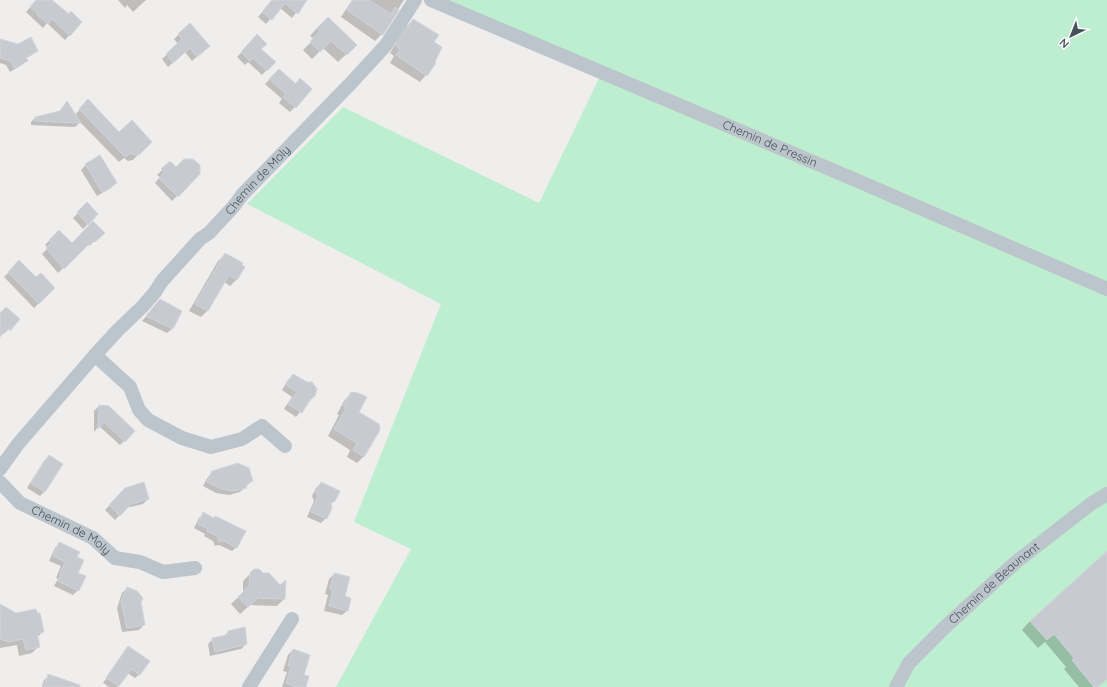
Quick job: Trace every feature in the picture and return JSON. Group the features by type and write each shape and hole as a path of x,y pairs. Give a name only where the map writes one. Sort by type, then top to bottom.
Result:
{"street":[{"name":"Chemin de Moly","path":"0,469 22,438 117,331 143,306 162,281 200,239 209,233 242,195 357,77 386,45 415,0"},
{"name":"Chemin de Pressin","path":"431,0 858,181 1107,289"},
{"path":"95,355 130,387 139,410 148,420 182,438 211,447 242,439 262,426 285,446"},
{"name":"Chemin de Moly","path":"0,482 20,503 93,538 116,558 140,562 163,572 195,568"},
{"name":"Chemin de Beaunant","path":"896,687 909,663 1016,562 1087,507 1107,494"},
{"path":"249,687 292,619"}],"green space":[{"path":"448,0 1107,0 1107,687 336,687 411,549 354,522 441,304 247,204 343,107 539,203 604,68"}],"building":[{"path":"36,0 52,0 69,14 71,11 82,22 70,36 52,19 48,24 37,15 38,14 30,7"},
{"path":"272,0 307,0 298,14 285,3 272,20 262,12"},
{"path":"353,0 369,0 391,14 395,7 399,10 383,35 347,10"},
{"path":"328,17 357,45 347,55 331,41 320,52 310,42 320,31 317,28"},
{"path":"413,19 439,35 434,42 442,47 435,62 436,63 427,76 396,55 400,49 396,46"},
{"path":"190,23 210,46 197,57 190,48 173,63 166,54 182,39 178,34"},
{"path":"257,34 267,44 261,49 276,62 267,71 253,58 250,61 241,52"},
{"path":"31,37 38,51 26,57 28,61 14,68 11,61 0,58 0,39 18,44"},
{"path":"279,69 296,84 300,78 312,89 296,108 283,97 286,94 269,79"},
{"path":"88,99 119,132 132,120 152,142 140,154 135,155 131,153 125,157 79,109"},
{"path":"67,101 81,123 35,121 35,117 60,111"},
{"path":"100,155 117,183 102,192 85,164"},
{"path":"184,159 193,159 200,165 200,174 178,197 159,178 164,172 161,169 170,161 176,167"},
{"path":"87,202 98,214 88,225 77,212"},
{"path":"93,221 105,233 95,242 93,240 64,269 46,248 52,242 49,240 59,230 72,243"},
{"path":"225,253 243,263 242,265 245,267 237,280 229,275 208,311 195,304"},
{"path":"19,260 36,277 41,273 55,288 39,304 8,272"},
{"path":"160,299 182,311 173,329 146,316"},
{"path":"6,307 20,319 10,331 8,328 0,337 0,313"},
{"path":"293,374 307,382 312,382 317,389 315,396 310,400 302,413 288,404 297,392 286,385"},
{"path":"351,392 367,397 359,412 379,424 380,430 364,457 353,450 357,443 334,429 346,408 343,406"},
{"path":"99,405 109,406 135,431 125,442 104,422 98,429"},
{"path":"49,455 63,464 45,492 31,483"},
{"path":"238,463 249,468 253,481 248,483 246,488 235,491 221,489 207,482 212,471"},
{"path":"144,482 149,499 131,504 120,516 109,505 125,488"},
{"path":"321,482 340,491 335,501 331,503 332,508 327,519 311,512 318,496 316,491"},
{"path":"203,512 246,531 237,548 224,541 219,542 217,536 198,524"},
{"path":"59,542 80,552 77,557 84,560 78,573 86,576 79,591 58,581 65,562 53,556"},
{"path":"1107,551 1107,679 1098,687 1094,687 1072,660 1074,658 1054,634 1047,640 1030,621"},
{"path":"254,569 259,569 263,573 269,573 280,585 286,580 285,599 258,598 248,607 238,597 249,586 250,573"},
{"path":"334,573 350,577 345,596 351,598 348,611 329,606 333,590 330,589"},
{"path":"127,587 137,591 143,598 141,602 145,625 127,628 121,602"},
{"path":"0,604 16,613 36,609 37,613 40,613 44,632 37,633 40,647 26,650 23,639 9,642 0,639"},
{"path":"245,627 247,644 215,652 212,638 228,635 228,631"},
{"path":"128,646 150,661 140,675 132,669 119,686 106,678"},
{"path":"293,649 310,655 304,675 309,676 306,687 297,687 286,683 291,667 288,666"},
{"path":"48,674 80,685 80,687 44,687"}]}
